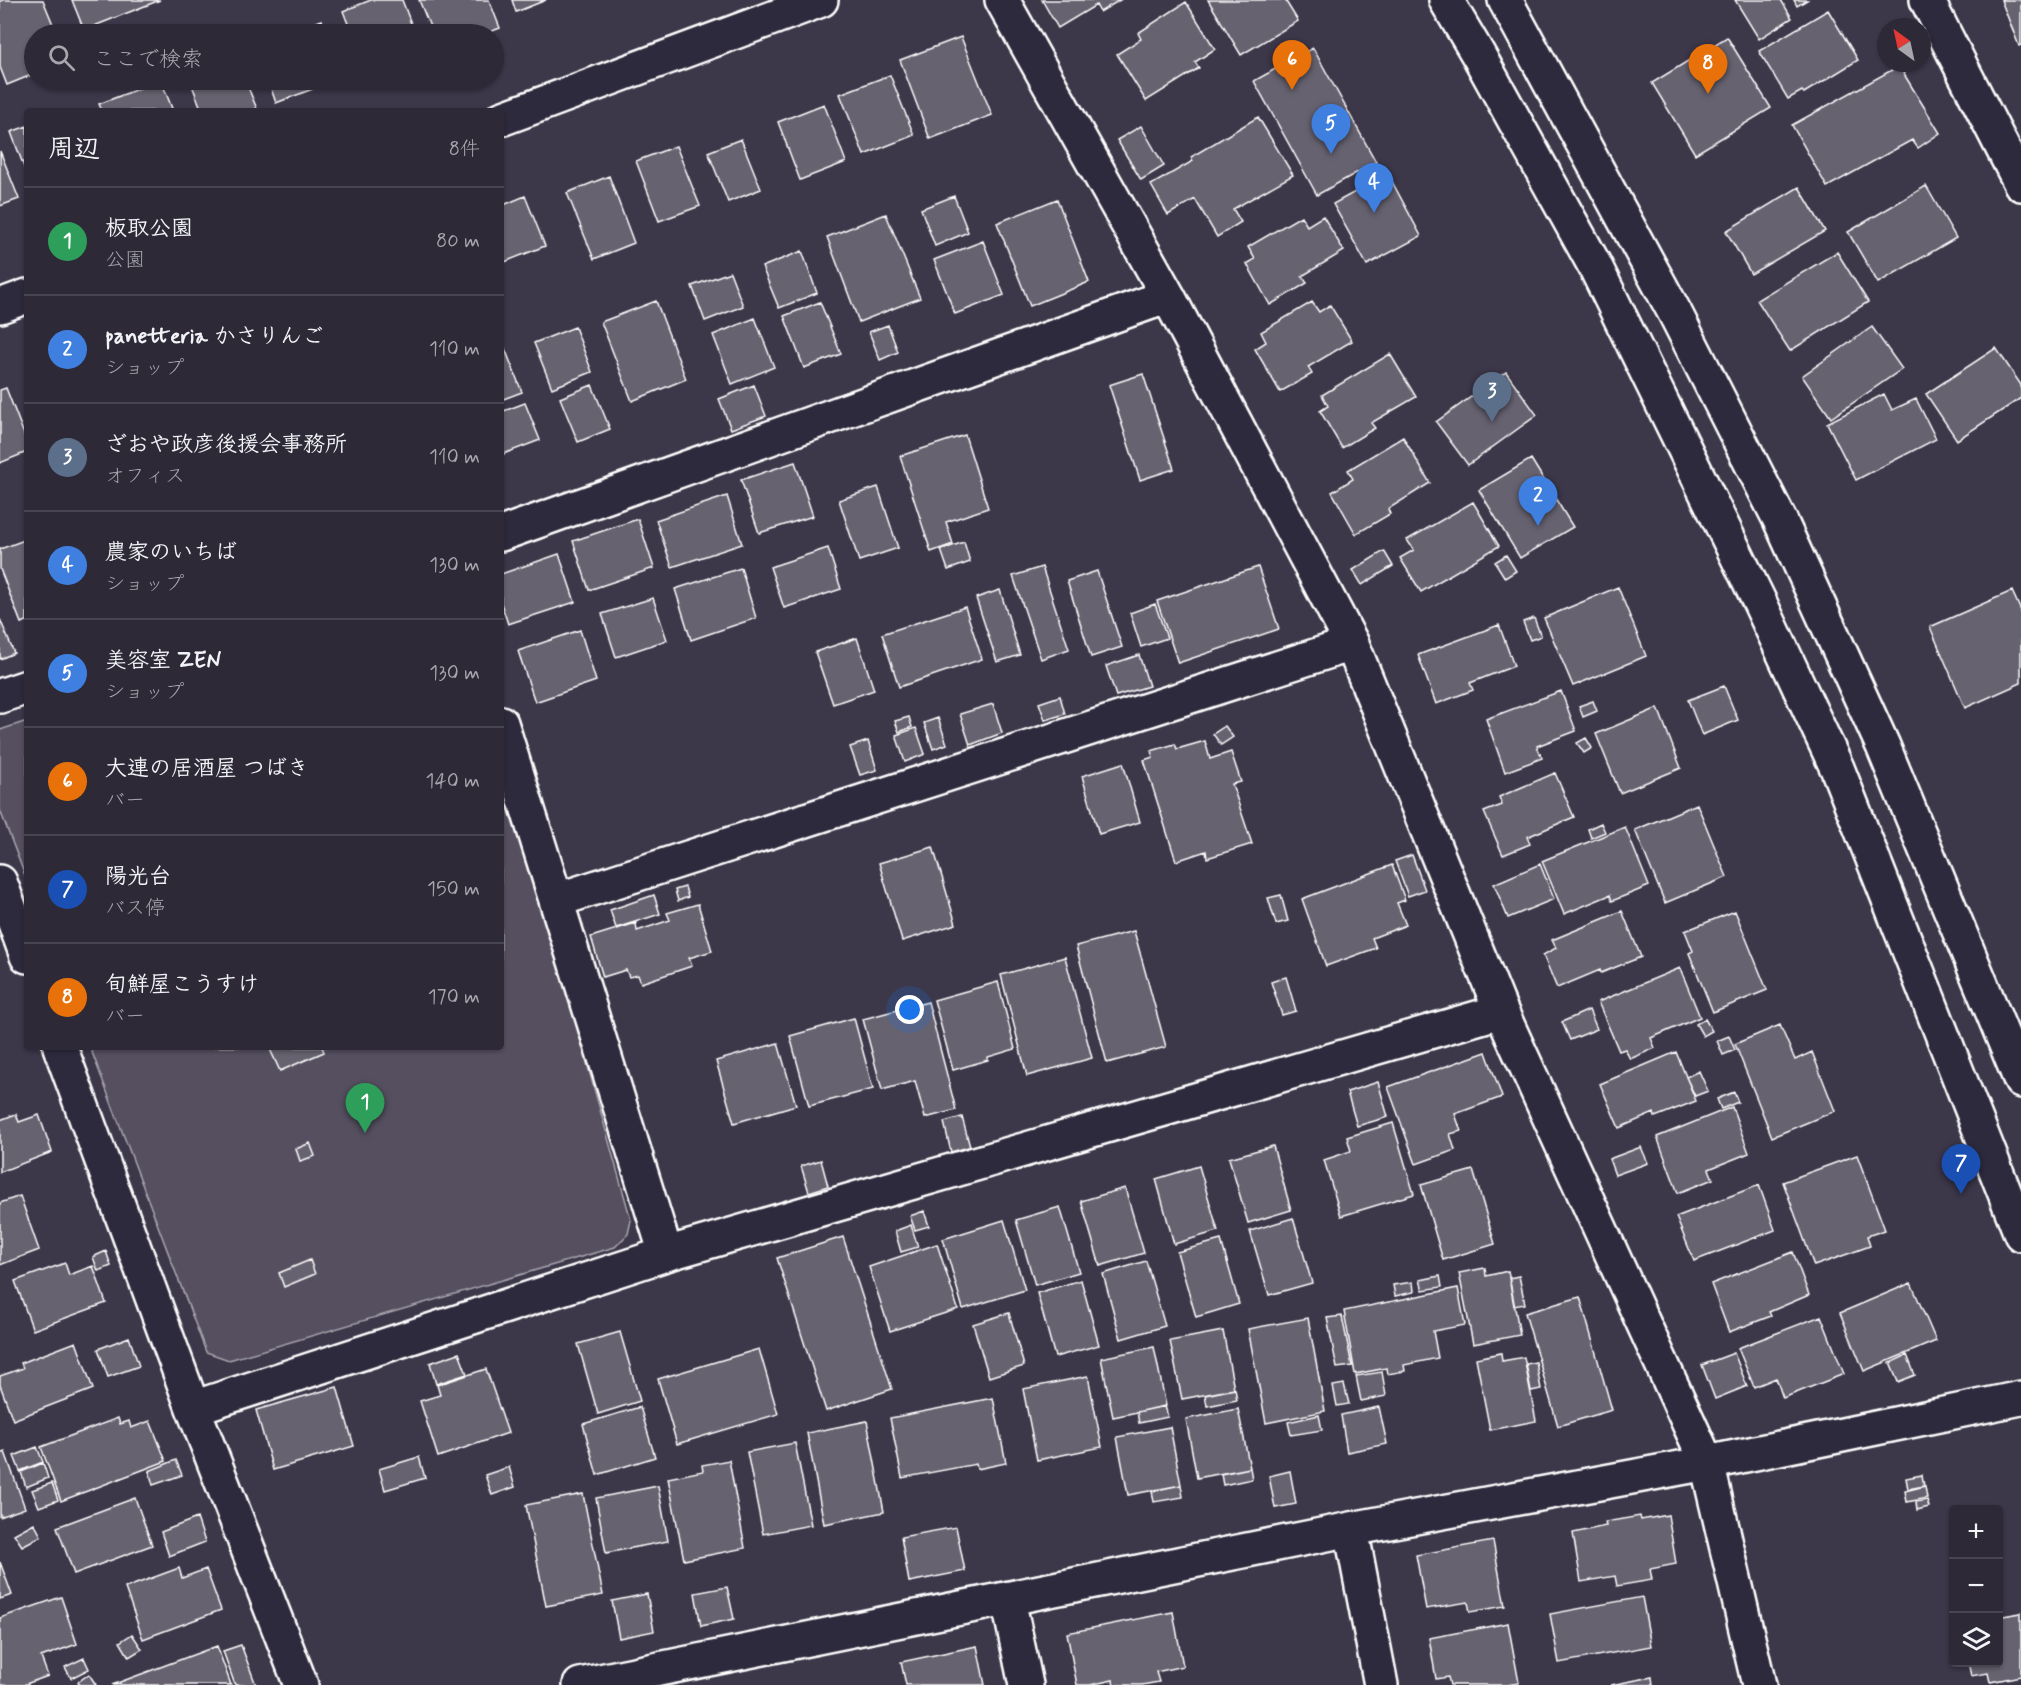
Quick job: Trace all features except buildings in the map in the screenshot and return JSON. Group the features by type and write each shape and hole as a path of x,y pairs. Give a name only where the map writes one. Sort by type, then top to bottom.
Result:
{"street":[{"path":"504,118 821,0"},
{"path":"1002,0 1168,296 1352,644 1501,1011 1707,1463 1759,1685"},
{"path":"1446,0 1595,266 1836,768 2021,1234"},
{"path":"1505,0 1676,313 1780,520 1883,746 2021,1081"},
{"path":"1927,0 2021,184"},
{"path":"504,533 1168,296"},
{"path":"0,306 24,297"},
{"path":"556,900 1352,644"},
{"path":"0,696 24,688"},
{"path":"504,733 666,1254"},
{"path":"0,882 24,948"},
{"path":"193,1408 666,1254 1501,1011"},
{"path":"61,1050 193,1408 301,1685"},
{"path":"580,1685 670,1676 1008,1599 1351,1529 1707,1463 2021,1398"},
{"path":"1351,1529 1381,1685"},
{"path":"1008,1599 1026,1685"}],"shaded area":[{"path":"24,722 24,873 0,810 0,730"},
{"path":"504,792 565,985 631,1220 628,1234 615,1247 229,1360 206,1352 91,1050 504,1050"}],"place":[{"name":"大連の居酒屋 つばき","path":"1292,90"},
{"name":"旬鮮屋こうすけ","path":"1708,94"},
{"name":"美容室 ZEN","path":"1331,154"},
{"name":"農家のいちば","path":"1374,213"},
{"name":"ざおや政彦後援会事務所","path":"1492,422"},
{"name":"panetteria かさりんご","path":"1538,526"},
{"name":"板取公園","path":"365,1133"},
{"name":"陽光台","path":"1961,1194"}]}
